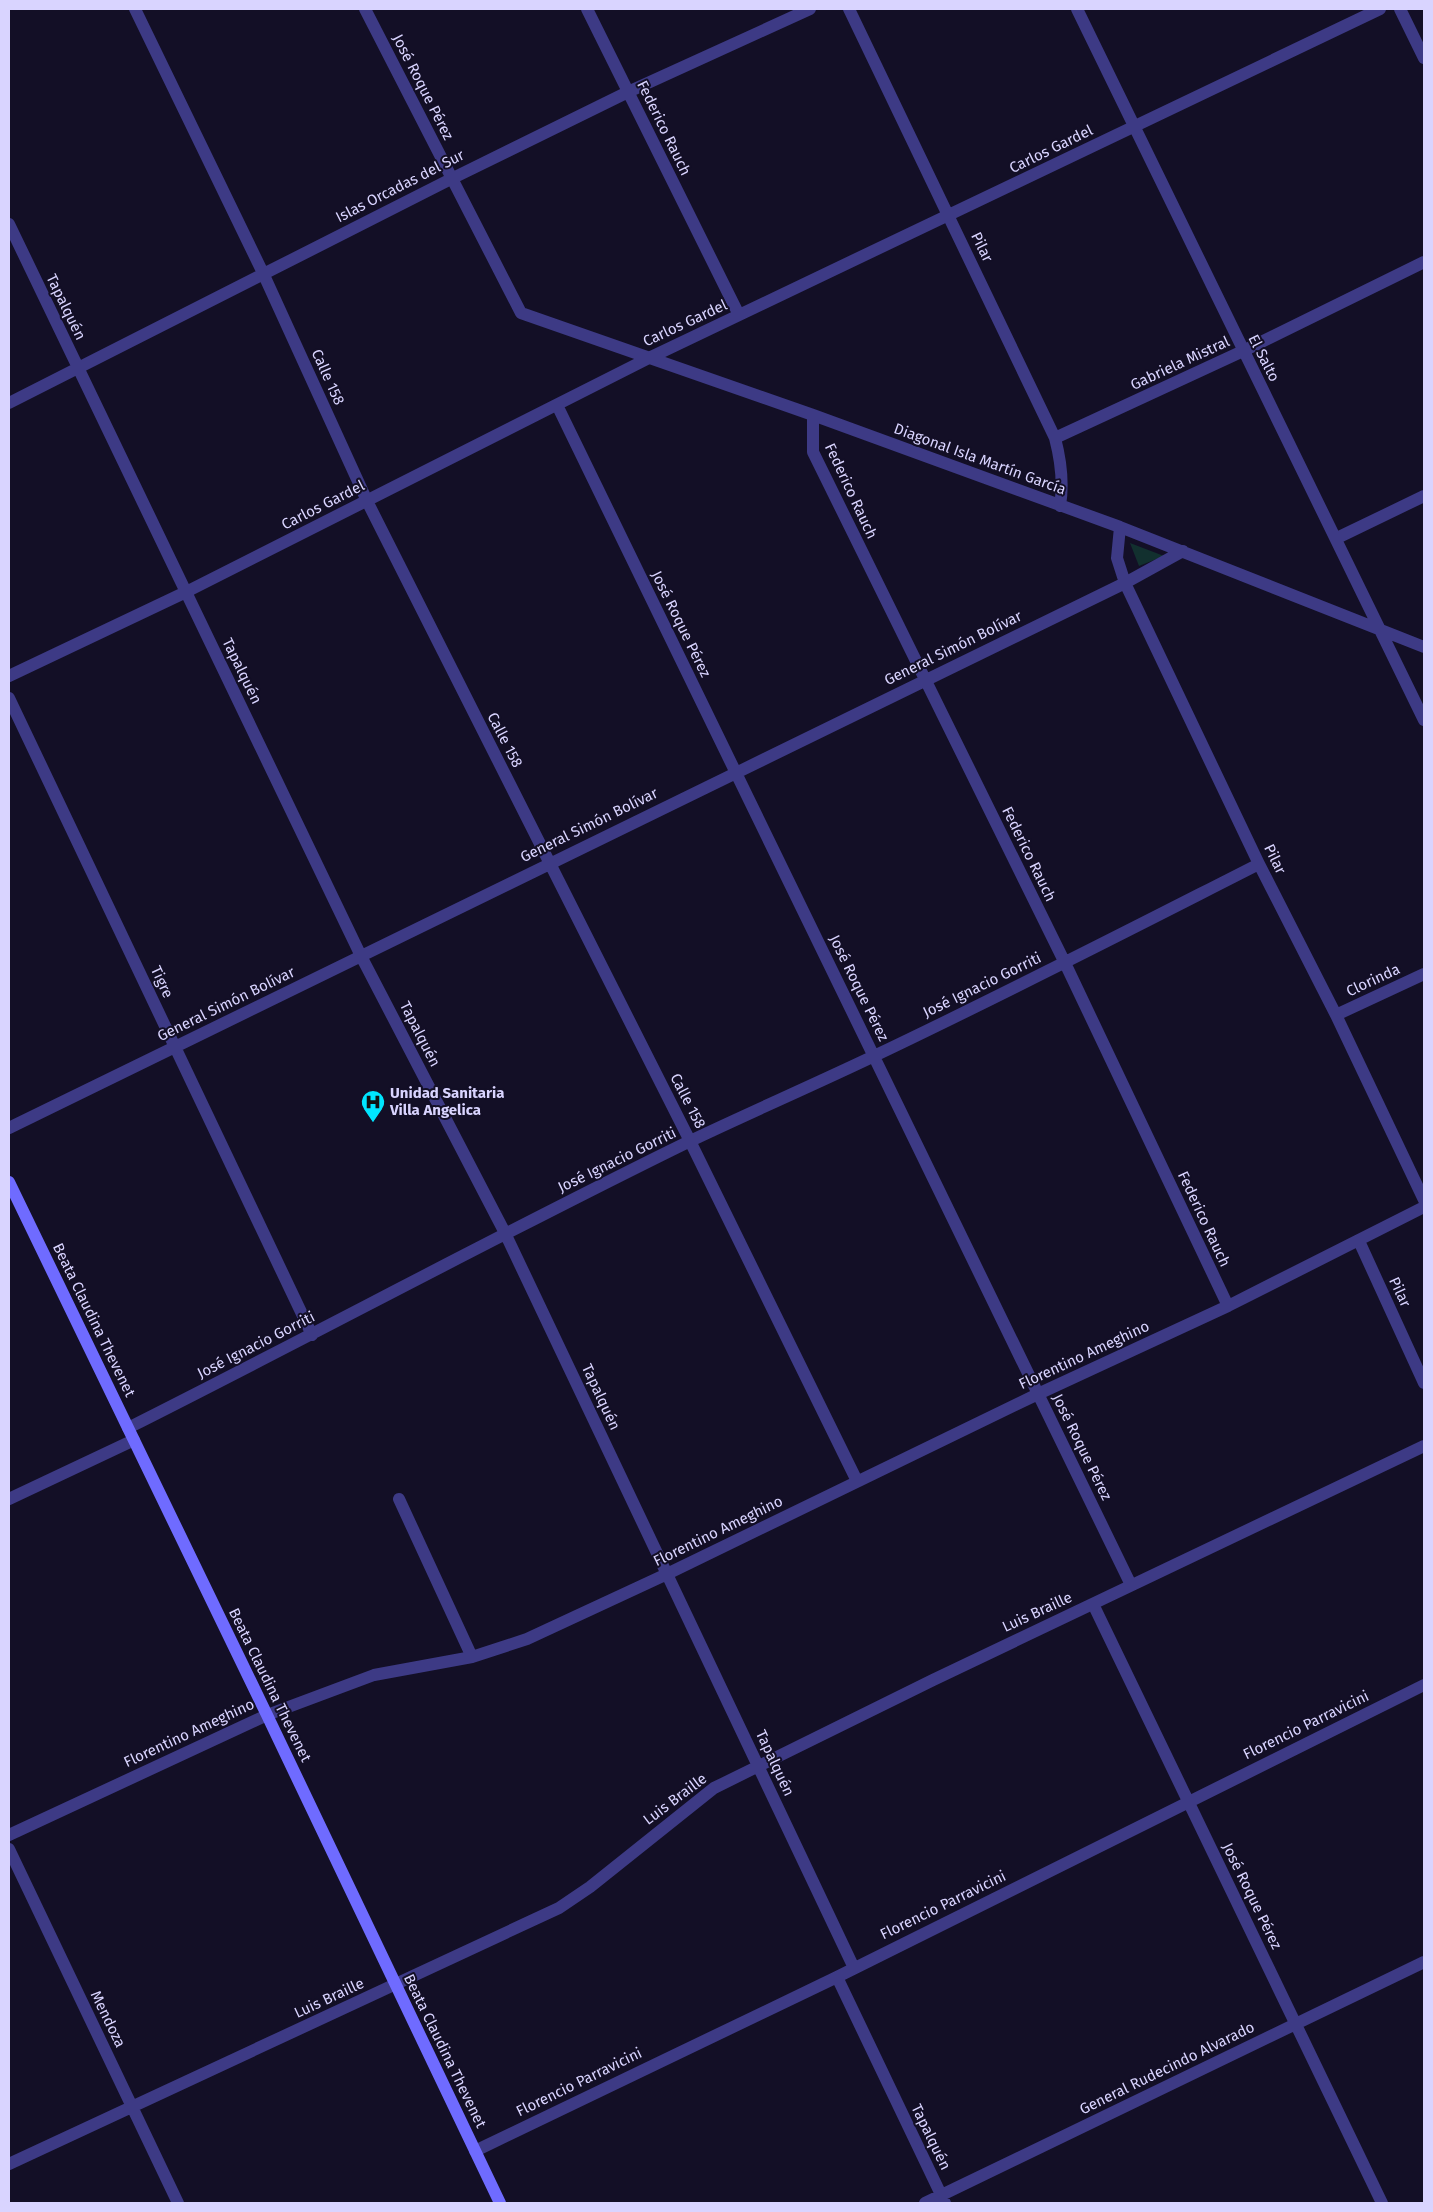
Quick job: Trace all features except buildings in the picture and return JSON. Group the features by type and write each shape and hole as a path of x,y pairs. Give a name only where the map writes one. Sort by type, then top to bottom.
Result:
{"main road":[{"name":"Beata Claudina Thevenet","path":"9,1182 267,1715 394,1985 500,2203"}],"street":[{"name":"Calle 158","path":"135,9 263,273 367,501 548,863 690,1141 857,1481"},
{"name":"José Roque Pérez","path":"364,9 521,313"},
{"name":"Federico Rauch","path":"587,9 739,315"},
{"name":"Islas Orcadas del Sur","path":"9,403 451,179 628,92 810,9"},
{"name":"Pilar","path":"850,9 1056,438 1061,460 1063,487 1060,506"},
{"name":"El Salto","path":"1077,9 1243,351 1337,538 1424,720"},
{"name":"Carlos Gardel","path":"9,676 186,592 649,358 1380,9"},
{"path":"1400,9 1424,58"},
{"name":"Tapalquén","path":"9,224 361,956 506,1233 854,1968"},
{"name":"Gabriela Mistral","path":"1056,438 1243,351 1424,262"},
{"name":"Diagonal Isla Martín García","path":"521,313 813,415 1120,527 1424,648"},
{"name":"José Roque Pérez","path":"557,405 1131,1585"},
{"name":"Federico Rauch","path":"813,415 813,452 1065,963 1228,1306"},
{"path":"1337,538 1424,496"},
{"name":"Pilar","path":"1120,527 1117,558 1125,583 1259,864 1336,1015 1424,1200"},
{"name":"General Simón Bolívar","path":"9,1128 924,679 1125,583 1183,551"},
{"name":"Tigre","path":"9,698 312,1335"},
{"name":"José Ignacio Gorriti","path":"128,1428 312,1335 506,1233 690,1141 874,1056 1065,963 1259,864"},
{"name":"Clorinda","path":"1336,1015 1424,974"},
{"name":"Florentino Ameghino","path":"9,1835 267,1715 374,1675 472,1657 528,1639 667,1574 1038,1394 1228,1306 1424,1207"},
{"name":"Pilar","path":"1359,1241 1424,1383"},
{"path":"9,1499 134,1440"},
{"name":"Luis Braille","path":"9,2164 133,2108 559,1908 590,1886 714,1788 1131,1585 1424,1446"},
{"path":"399,1499 472,1657"},
{"name":"José Roque Pérez","path":"1093,1604 1382,2203"},
{"name":"Florencio Parravicini","path":"475,2151 837,1977 1424,1685"},
{"name":"Mendoza","path":"9,1849 178,2203"},
{"name":"General Rudecindo Alvarado","path":"925,2203 943,2199 1424,1962"},
{"name":"Tapalquén","path":"837,1977 943,2199"}],"green space":[{"path":"1130,543 1164,556 1139,566"}],"place":[{"name":"Unidad Sanitaria Villa Angelica","path":"373,1123"}]}
